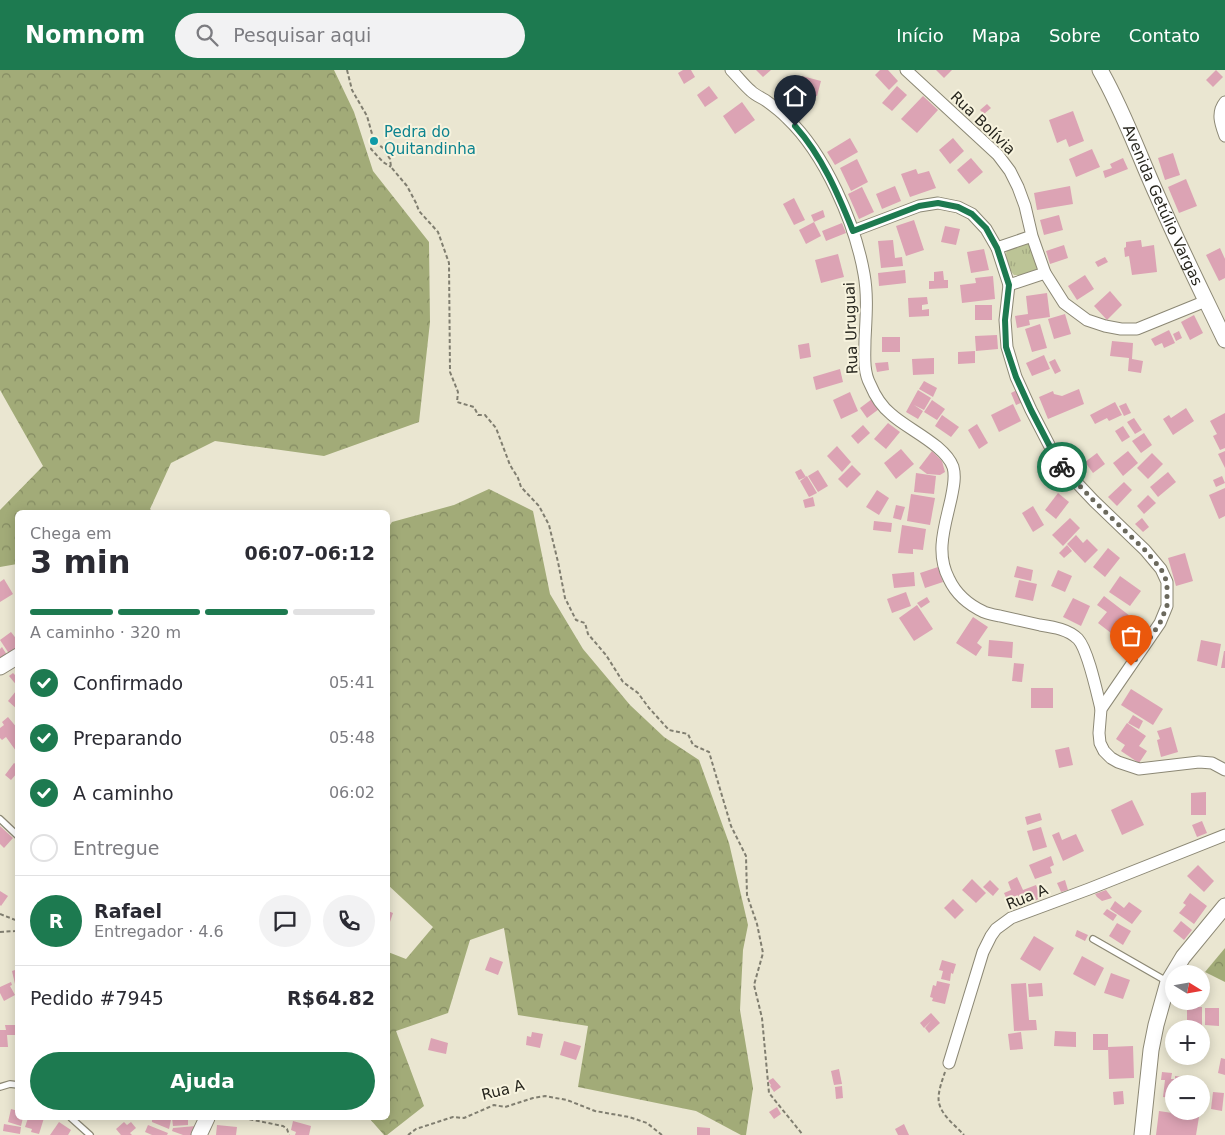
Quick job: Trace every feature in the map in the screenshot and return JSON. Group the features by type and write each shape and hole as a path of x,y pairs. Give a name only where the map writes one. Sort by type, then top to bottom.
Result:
{"street":[{"name":"Rua Uruguai","path":"731,70 752,92 786,117 803,135 817,155 835,188 853,231 864,275 866,303 865,358 868,381 879,403 892,416 923,435 940,450 953,467 953,492 941,551 943,567 949,580 958,594 984,612 1057,628 1079,640 1101,709"},
{"name":"Rua Bolívia","path":"906,70 998,155 1010,171 1025,206 1032,236 1045,273 1064,303 1087,320 1121,329 1137,329 1206,301"},
{"name":"Avenida Getúlio Vargas","path":"1100,70 1123,114 1158,197 1225,340"},
{"path":"1225,102 1221,108 1220,122 1225,136"},
{"path":"853,231 919,206 938,203 958,207 972,214 986,228 997,248 1009,285 1005,320 1006,347 1016,377 1031,410 1059,464 1145,550 1161,569 1167,582 1167,606 1160,623 1101,709 1100,743 1104,751 1111,758 1139,769 1199,762 1212,763 1225,770"},
{"path":"997,248 1032,236"},
{"path":"1009,285 1045,273"},
{"path":"0,667 15,658"},
{"name":"Rua A","path":"949,1062 984,952 991,936 1003,923 1019,914 1089,889 1225,834"},
{"path":"1178,965 1183,956 1225,906"},
{"path":"1142,1135 1151,1050 1165,993"},
{"path":"199,1135 206,1120"}],"lane":[{"path":"0,819 15,833"},
{"path":"1093,939 1165,980"},
{"path":"0,1087 15,1085"},
{"path":"73,1120 90,1135"}],"path":[{"path":"347,70 352,90 368,116 374,141 371,149 383,162 391,167 407,186 419,212 438,232 449,263 450,372 458,392 457,402 474,407 478,415 485,415 496,428 510,465 522,487 539,506 549,525 565,598 576,620 585,623 588,634 606,655 623,682 638,693 669,730 688,734 693,745 709,752 731,826 746,856 748,895 763,953 754,985 762,1018 769,1093 803,1135"},
{"path":"374,141 383,148 390,159 391,167"},
{"path":"0,914 15,920"},
{"path":"0,932 15,931"},
{"path":"949,1062 940,1088 938,1102 942,1112 964,1135"},
{"name":"Rua A","path":"408,1135 416,1129 453,1117 464,1118 494,1105 505,1107 544,1096 567,1100 596,1111 629,1117 647,1123 662,1135"},
{"path":"253,1120 283,1126 287,1129 289,1135"}],"green space":[{"path":"0,70 334,70 354,112 373,171 429,242 430,322 419,422 324,456 215,441 171,463 151,510 15,510 15,564 0,567 0,510 43,466 0,390"},
{"path":"1027,243 1031,246 1038,267 1036,271 1027,275 1014,275 1008,263 1007,249"},
{"path":"489,489 533,511 550,594 583,649 630,705 664,737 699,760 729,843 748,925 743,950 740,1010 753,1088 746,1135 741,1135 696,1111 578,1087 588,1026 518,1015 504,928 470,940 448,1013 396,1031 424,1106 387,1135 384,1135 371,1120 390,1120 390,953 406,959 433,927 390,887 390,525 392,522 454,505"},
{"path":"1225,948 1225,982 1210,974 1210,966"}],"building":[{"path":"683,70 691,70 695,77 684,84 678,73"},
{"path":"756,70 771,70 763,77"},
{"path":"880,70 888,70 898,81 889,90 875,75"},
{"path":"936,70 952,70 944,78"},
{"path":"1216,70 1223,77 1213,87 1206,80"},
{"path":"802,76 821,81 817,96 798,91"},
{"path":"793,80 801,97 793,100 795,104 786,108 777,87"},
{"path":"709,86 718,98 705,107 697,95"},
{"path":"897,86 907,95 892,111 882,103"},
{"path":"923,96 938,110 917,133 901,119"},
{"path":"742,102 755,120 735,134 723,116"},
{"path":"987,104 991,108 984,114 980,110"},
{"path":"1073,111 1084,141 1069,147 1066,139 1057,143 1049,120"},
{"path":"850,138 858,152 835,165 827,152"},
{"path":"953,138 964,151 950,164 939,150"},
{"path":"1092,149 1100,167 1076,177 1069,159"},
{"path":"1173,153 1180,175 1165,180 1158,158"},
{"path":"971,158 983,172 969,184 957,170"},
{"path":"1123,158 1128,169 1105,178 1103,171 1112,168 1110,164"},
{"path":"857,159 868,182 851,191 840,168"},
{"path":"916,169 918,174 929,171 936,188 910,197 901,174"},
{"path":"1186,179 1197,206 1179,213 1168,187"},
{"path":"895,186 901,201 882,209 876,194"},
{"path":"1070,186 1073,204 1037,210 1034,193"},
{"path":"862,187 874,212 859,219 848,194"},
{"path":"794,198 805,220 794,225 783,204"},
{"path":"823,210 825,217 814,222 811,215"},
{"path":"1059,215 1063,230 1044,235 1040,220"},
{"path":"914,220 924,250 906,256 896,226"},
{"path":"814,222 821,236 806,244 799,230"},
{"path":"842,223 846,233 826,241 822,231"},
{"path":"945,226 960,229 956,245 941,242"},
{"path":"893,240 895,258 902,257 903,266 881,268 878,241"},
{"path":"1141,240 1142,247 1154,245 1157,272 1132,275 1129,256 1125,257 1124,248 1126,247 1126,242"},
{"path":"1064,245 1068,258 1050,264 1046,251"},
{"path":"1220,248 1225,259 1225,278 1219,281 1206,255"},
{"path":"984,249 989,270 971,273 967,252"},
{"path":"838,254 844,277 821,283 815,260"},
{"path":"1105,257 1108,262 1098,267 1095,262"},
{"path":"905,270 906,283 879,286 878,273"},
{"path":"943,271 944,280 948,280 948,288 929,289 929,281 934,281 934,272"},
{"path":"1085,275 1094,289 1077,300 1068,286"},
{"path":"993,276 995,299 962,303 960,285 976,283 975,278"},
{"path":"1110,291 1122,305 1107,320 1094,306"},
{"path":"1047,293 1050,317 1029,320 1030,325 1017,328 1015,316 1028,314 1026,296"},
{"path":"927,297 928,304 922,305 922,310 929,309 929,316 909,317 908,298"},
{"path":"975,305 992,305 992,320 975,320"},
{"path":"1065,314 1071,334 1054,339 1048,319"},
{"path":"1194,315 1203,333 1190,340 1181,322"},
{"path":"1040,324 1047,348 1032,352 1025,329"},
{"path":"1169,330 1175,343 1164,348 1162,343 1155,346 1151,339"},
{"path":"1179,331 1182,338 1176,341 1173,334"},
{"path":"997,335 998,349 976,351 975,336"},
{"path":"882,337 900,337 900,352 882,352"},
{"path":"1112,341 1133,343 1132,359 1143,361 1141,373 1128,371 1129,358 1110,356"},
{"path":"809,343 811,357 800,359 798,345"},
{"path":"975,351 975,363 958,364 958,352"},
{"path":"1044,355 1050,369 1032,376 1026,363"},
{"path":"934,358 934,374 913,375 912,359"},
{"path":"1055,359 1061,371 1055,374 1049,362"},
{"path":"888,362 889,370 877,372 875,363"},
{"path":"840,369 843,382 816,390 813,377"},
{"path":"924,381 937,388 933,397 919,389"},
{"path":"1079,389 1084,404 1048,419 1039,397 1053,391 1054,394 1062,396"},
{"path":"918,390 931,398 924,410 914,405 923,411 918,419 906,412"},
{"path":"1017,390 1023,402 1016,405 1011,393"},
{"path":"850,392 858,411 841,419 833,400"},
{"path":"872,399 879,409 867,418 860,408"},
{"path":"932,400 945,409 937,420 924,412"},
{"path":"1115,402 1122,415 1109,421 1107,418 1095,424 1090,415"},
{"path":"1126,403 1131,413 1124,416 1119,406"},
{"path":"1013,404 1021,421 999,432 991,415"},
{"path":"1186,408 1194,421 1173,435 1163,419 1169,415 1171,418"},
{"path":"1225,413 1225,448 1220,450 1213,436 1217,434 1210,421"},
{"path":"942,415 959,427 951,437 935,426"},
{"path":"1134,418 1142,430 1135,434 1127,422"},
{"path":"888,423 900,432 886,449 874,439"},
{"path":"977,424 988,443 979,449 968,430"},
{"path":"863,425 870,433 858,444 851,436"},
{"path":"1123,426 1130,437 1122,442 1115,431"},
{"path":"1144,433 1152,445 1141,453 1132,441"},
{"path":"837,446 851,462 842,472 827,456"},
{"path":"901,449 914,464 896,479 884,463"},
{"path":"932,451 942,461 945,472 940,475 927,474 919,468"},
{"path":"1128,451 1138,463 1123,476 1113,463"},
{"path":"1225,451 1225,468 1218,454"},
{"path":"1097,453 1105,464 1093,473 1085,462"},
{"path":"1152,453 1163,464 1148,479 1137,468"},
{"path":"852,465 861,474 847,488 838,479"},
{"path":"801,469 806,477 799,480 795,472"},
{"path":"818,470 828,486 818,492 808,476"},
{"path":"1168,472 1176,482 1158,497 1150,487"},
{"path":"916,473 936,476 934,494 914,492"},
{"path":"807,476 817,493 809,497 800,481"},
{"path":"1222,476 1225,483 1216,487 1213,480"},
{"path":"1124,482 1132,490 1117,506 1108,497"},
{"path":"1225,488 1225,516 1219,519 1209,495"},
{"path":"877,490 889,498 879,515 866,507"},
{"path":"1058,493 1069,502 1056,519 1045,510"},
{"path":"911,494 935,498 930,525 907,521"},
{"path":"1148,495 1156,503 1144,514 1137,506"},
{"path":"813,497 815,506 805,508 803,500"},
{"path":"896,505 905,507 901,520 893,518"},
{"path":"1033,506 1044,525 1033,532 1022,513"},
{"path":"1070,518 1080,528 1063,546 1052,535"},
{"path":"1142,518 1149,527 1143,532 1135,524"},
{"path":"874,521 892,523 891,532 873,530"},
{"path":"902,525 926,529 923,550 913,549 913,554 898,553"},
{"path":"1076,535 1083,543 1087,539 1098,550 1085,563 1067,544"},
{"path":"1067,545 1072,551 1064,558 1059,553"},
{"path":"1108,548 1120,558 1105,577 1093,567"},
{"path":"1185,553 1193,581 1176,586 1168,558"},
{"path":"1017,566 1033,570 1031,581 1014,577"},
{"path":"938,567 943,582 925,588 920,573"},
{"path":"1058,570 1072,576 1065,592 1051,586"},
{"path":"914,572 915,586 894,588 892,574"},
{"path":"1120,576 1141,591 1130,606 1109,592"},
{"path":"4,579 13,594 0,602 0,582"},
{"path":"1019,580 1037,584 1033,601 1015,597"},
{"path":"906,592 911,606 892,613 887,599"},
{"path":"1104,596 1130,616 1115,636 1098,623 1107,612 1097,605"},
{"path":"927,597 930,602 921,608 917,603"},
{"path":"1073,598 1090,606 1081,626 1063,617"},
{"path":"917,605 933,629 914,641 899,618"},
{"path":"973,617 988,627 977,643 982,647 976,656 956,643"},
{"path":"11,632 15,637 15,651 10,655 0,640"},
{"path":"989,640 1013,642 1012,658 988,656"},
{"path":"1201,640 1221,644 1217,666 1197,661"},
{"path":"2,647 7,655 0,660 0,649"},
{"path":"1224,651 1225,668 1221,668"},
{"path":"1014,663 1024,664 1022,682 1012,681"},
{"path":"13,673 15,675 15,683 9,676"},
{"path":"1031,688 1053,688 1053,708 1031,708"},
{"path":"1131,689 1163,709 1153,725 1121,705"},
{"path":"15,692 15,707 8,701"},
{"path":"1133,715 1143,721 1139,729 1128,723"},
{"path":"8,717 15,725 15,750 6,737 2,740 0,738 0,728 4,725 2,722"},
{"path":"1127,723 1146,736 1139,746 1147,751 1139,763 1121,751 1125,745 1116,739"},
{"path":"1171,727 1178,752 1161,757 1157,740 1160,739 1157,731"},
{"path":"1069,747 1073,765 1059,768 1055,750"},
{"path":"15,764 15,775 11,780 5,775"},
{"path":"1206,792 1206,815 1191,815 1191,793"},
{"path":"1132,800 1144,825 1122,835 1111,810"},
{"path":"1040,813 1042,820 1027,825 1025,817"},
{"path":"1202,821 1207,833 1197,837 1192,825"},
{"path":"0,826 13,838 4,848 0,844"},
{"path":"1041,827 1047,847 1033,851 1027,831"},
{"path":"1059,832 1062,840 1076,834 1084,851 1063,861 1052,835"},
{"path":"1051,856 1054,865 1050,867 1052,873 1035,879 1029,865"},
{"path":"1198,865 1214,881 1204,892 1187,876"},
{"path":"1017,877 1023,890 1036,885 1041,898 1029,903 1027,899 1010,906 1004,893 1011,890 1008,882"},
{"path":"972,879 986,893 976,903 962,890"},
{"path":"990,880 999,889 993,896 983,887"},
{"path":"1065,880 1068,890 1061,892 1057,883"},
{"path":"1106,890 1112,898 1102,901 1095,894"},
{"path":"0,891 8,896 1,906 0,905"},
{"path":"1190,893 1207,906 1194,924 1179,913 1186,905 1183,903"},
{"path":"953,899 964,910 955,919 944,908"},
{"path":"1115,901 1124,908 1129,902 1142,911 1132,924 1110,909"},
{"path":"1107,909 1117,915 1113,921 1103,914"},
{"path":"1181,921 1192,930 1184,940 1173,931"},
{"path":"1117,923 1131,931 1123,945 1109,936"},
{"path":"1077,930 1088,935 1085,941 1075,936"},
{"path":"1034,936 1054,948 1040,971 1020,959"},
{"path":"1082,956 1104,968 1095,986 1073,974"},
{"path":"490,957 503,962 498,975 485,970"},
{"path":"942,960 956,964 953,974 951,973 950,981 941,979 943,971 939,970"},
{"path":"15,970 15,984 12,971"},
{"path":"1111,973 1130,980 1123,999 1104,993"},
{"path":"937,981 950,984 945,1004 932,1001 933,998 930,997 933,985 936,986"},
{"path":"11,982 12,985 10,986 15,995 4,1001 0,993 0,987"},
{"path":"1026,983 1029,1020 1036,1020 1037,1030 1014,1031 1011,984"},
{"path":"1042,983 1043,996 1029,997 1028,984"},
{"path":"1219,1008 1219,1026 1210,1025 1210,1020 1205,1020 1205,1010"},
{"path":"1187,1010 1202,1010 1202,1020 1187,1020"},
{"path":"931,1013 940,1023 929,1033 925,1028 931,1021 924,1028 920,1023"},
{"path":"5,1025 15,1025 15,1035 7,1035 8,1047 0,1047 0,1030 6,1030"},
{"path":"1055,1031 1076,1032 1076,1047 1054,1046"},
{"path":"532,1032 543,1034 540,1048 526,1045 527,1036 531,1037"},
{"path":"1021,1032 1023,1049 1010,1050 1008,1034"},
{"path":"1093,1034 1108,1034 1108,1050 1093,1050"},
{"path":"431,1038 448,1043 446,1054 428,1050"},
{"path":"564,1041 581,1046 576,1060 560,1055"},
{"path":"1133,1046 1134,1078 1109,1079 1108,1047"},
{"path":"1221,1058 1225,1059 1225,1075 1218,1073"},
{"path":"839,1069 842,1084 834,1085 831,1071"},
{"path":"1162,1072 1172,1073 1172,1075 1165,1075 1165,1080 1161,1080"},
{"path":"773,1078 781,1087 774,1092 768,1081"},
{"path":"1165,1080 1165,1097 1163,1097"},
{"path":"842,1086 843,1098 836,1099 835,1087"},
{"path":"1123,1091 1124,1104 1114,1105 1113,1092"},
{"path":"1213,1092 1224,1093 1222,1111 1211,1109"},
{"path":"777,1107 781,1114 774,1119 769,1112"},
{"path":"11,1109 15,1110 15,1120 22,1120 21,1126 8,1122"},
{"path":"1159,1111 1165,1112 1165,1120 1198,1120 1196,1135 1156,1135"},
{"path":"27,1120 43,1120 39,1134 31,1132 32,1129 25,1127"},
{"path":"152,1120 171,1120 169,1129 152,1122"},
{"path":"172,1120 188,1120 188,1125 173,1126"},
{"path":"293,1121 311,1126 309,1135 295,1135 296,1132 291,1130"},
{"path":"59,1122 71,1130 68,1135 50,1135"},
{"path":"124,1122 127,1125 131,1122 136,1128 130,1133 132,1135 121,1135 116,1129"},
{"path":"4,1124 21,1127 20,1134 3,1131"},
{"path":"904,1124 909,1135 898,1135 895,1129"},
{"path":"148,1125 168,1133 167,1135 152,1135 145,1132"},
{"path":"217,1125 237,1127 236,1135 216,1135"},
{"path":"196,1126 193,1135 183,1135 172,1131 173,1128"},
{"path":"697,1127 710,1128 710,1135 697,1135"}],"way so far":[{"path":"1062,467 1145,550 1161,569 1167,582 1167,606 1160,623 1131,666"}],"place":[{"name":"Pedra do Quitandinha","path":"374,141"}],"route":[{"path":"795,126 817,155 835,188 853,231 919,206 938,203 958,207 972,214 986,228 997,248 1009,285 1005,320 1006,347 1016,377 1031,410 1062,467"}]}
